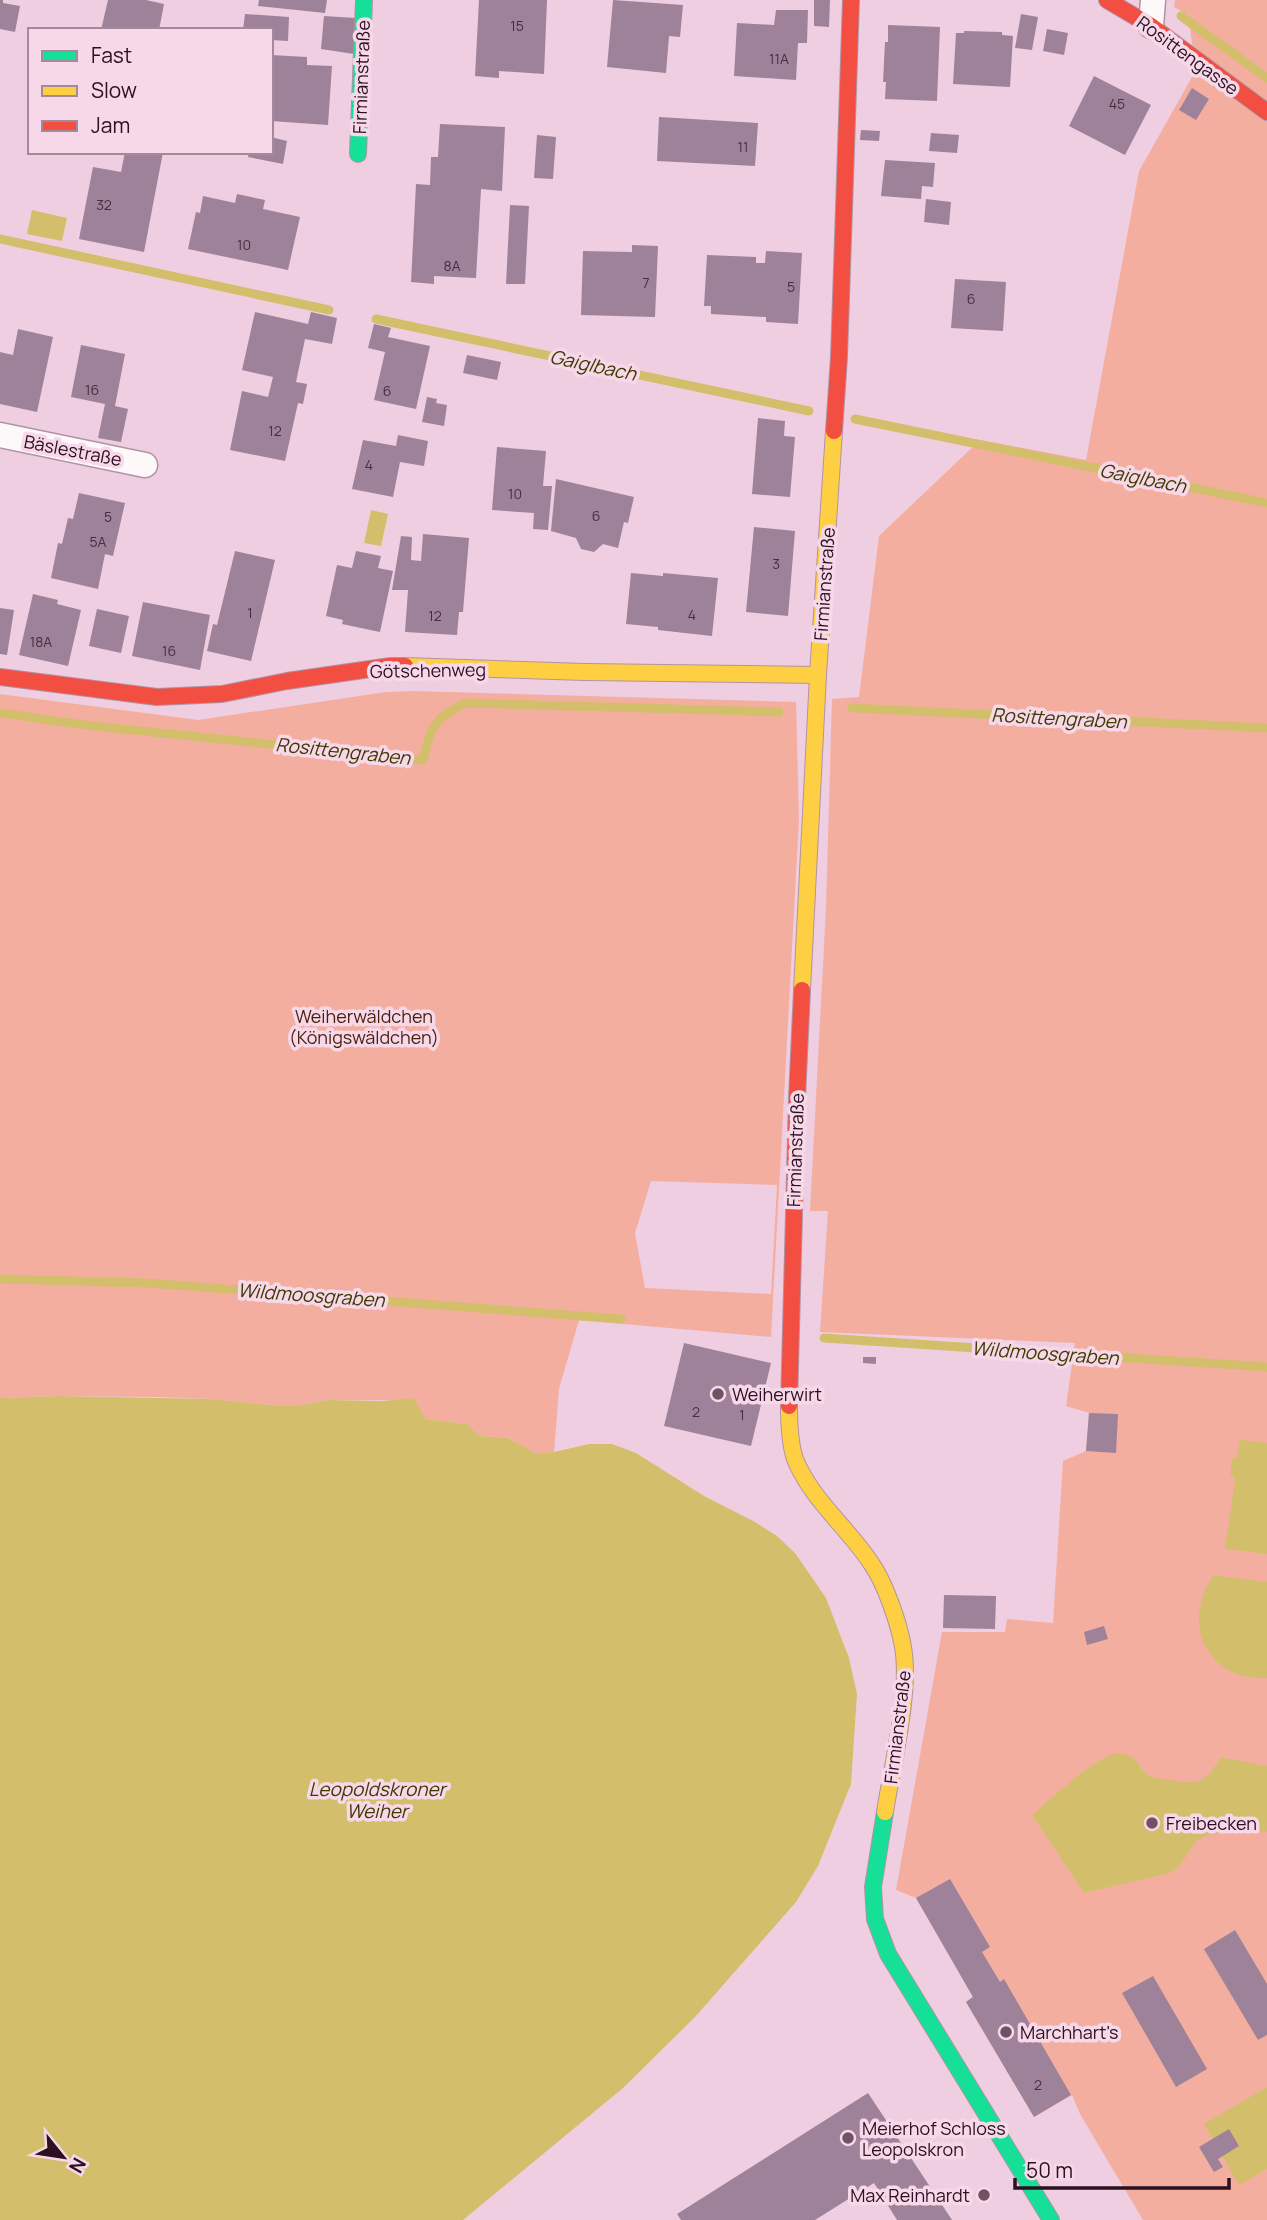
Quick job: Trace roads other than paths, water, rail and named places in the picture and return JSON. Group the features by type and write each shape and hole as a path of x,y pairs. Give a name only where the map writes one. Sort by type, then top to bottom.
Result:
{"street":[{"name":"Firmianstraße","path":"358,154 364,0"},
{"name":"Firmianstraße","path":"851,0 839,357 818,675 794,1165 789,1417 795,1458 812,1488 872,1564 890,1605 903,1646 905,1666 902,1705 873,1887 875,1919 888,1954 1051,2220"},
{"name":"Rosittengasse","path":"1107,0 1151,26 1267,112"},
{"path":"1151,26 1153,0"},
{"name":"Bäslestraße","path":"0,435 145,465"},
{"name":"Götschenweg","path":"0,677 157,697 222,694 287,681 391,666 818,675"}],"water":[{"path":"32,210 67,218 62,241 27,234"},
{"path":"371,510 388,514 381,546 364,543"},
{"name":"Leopoldskroner Weiher","path":"59,1396 211,1399 280,1406 297,1406 328,1400 382,1401 413,1398 426,1419 467,1424 480,1436 508,1438 535,1453 554,1452 589,1444 612,1444 636,1453 704,1496 777,1536 795,1553 826,1598 849,1658 857,1694 851,1784 818,1866 796,1902 695,2017 623,2088 463,2220 0,2220 0,1398"},
{"path":"1240,1440 1267,1443 1267,1554 1225,1549 1235,1480 1230,1473 1232,1458 1237,1458"},
{"path":"1214,1575 1267,1582 1267,1678 1246,1677 1229,1670 1215,1660 1205,1646 1200,1630 1199,1612 1204,1593"},
{"name":"Freibecken","path":"1118,1753 1131,1756 1150,1776 1180,1782 1195,1782 1206,1777 1220,1757 1267,1766 1267,1832 1209,1835 1195,1843 1170,1873 1084,1893 1032,1815 1085,1770"},
{"path":"1267,2087 1267,2169 1239,2185 1204,2124"}],"waterway":[{"name":"Gaiglbach","path":"1181,16 1267,78"},
{"name":"Gaiglbach","path":"0,239 329,310"},
{"name":"Gaiglbach","path":"376,319 809,411"},
{"name":"Gaiglbach","path":"855,419 1267,503"},
{"name":"Rosittengraben","path":"0,713 84,725 423,760 435,724 466,703 779,712"},
{"name":"Rosittengraben","path":"852,708 1267,728"},
{"name":"Wildmoosgraben","path":"0,1279 147,1283 621,1319"},
{"name":"Wildmoosgraben","path":"824,1338 1267,1367"}],"place":[{"name":"Weiherwirt","path":"718,1394"},
{"name":"Freibecken","path":"1152,1823"},
{"name":"Marchhart's","path":"1006,2032"},
{"name":"Meierhof Schloss Leopolskron","path":"848,2138"},
{"name":"Max Reinhardt","path":"984,2195"}],"park label":[{"name":"Weiherwäldchen (Königswäldchen)","path":"364,1026"}]}
